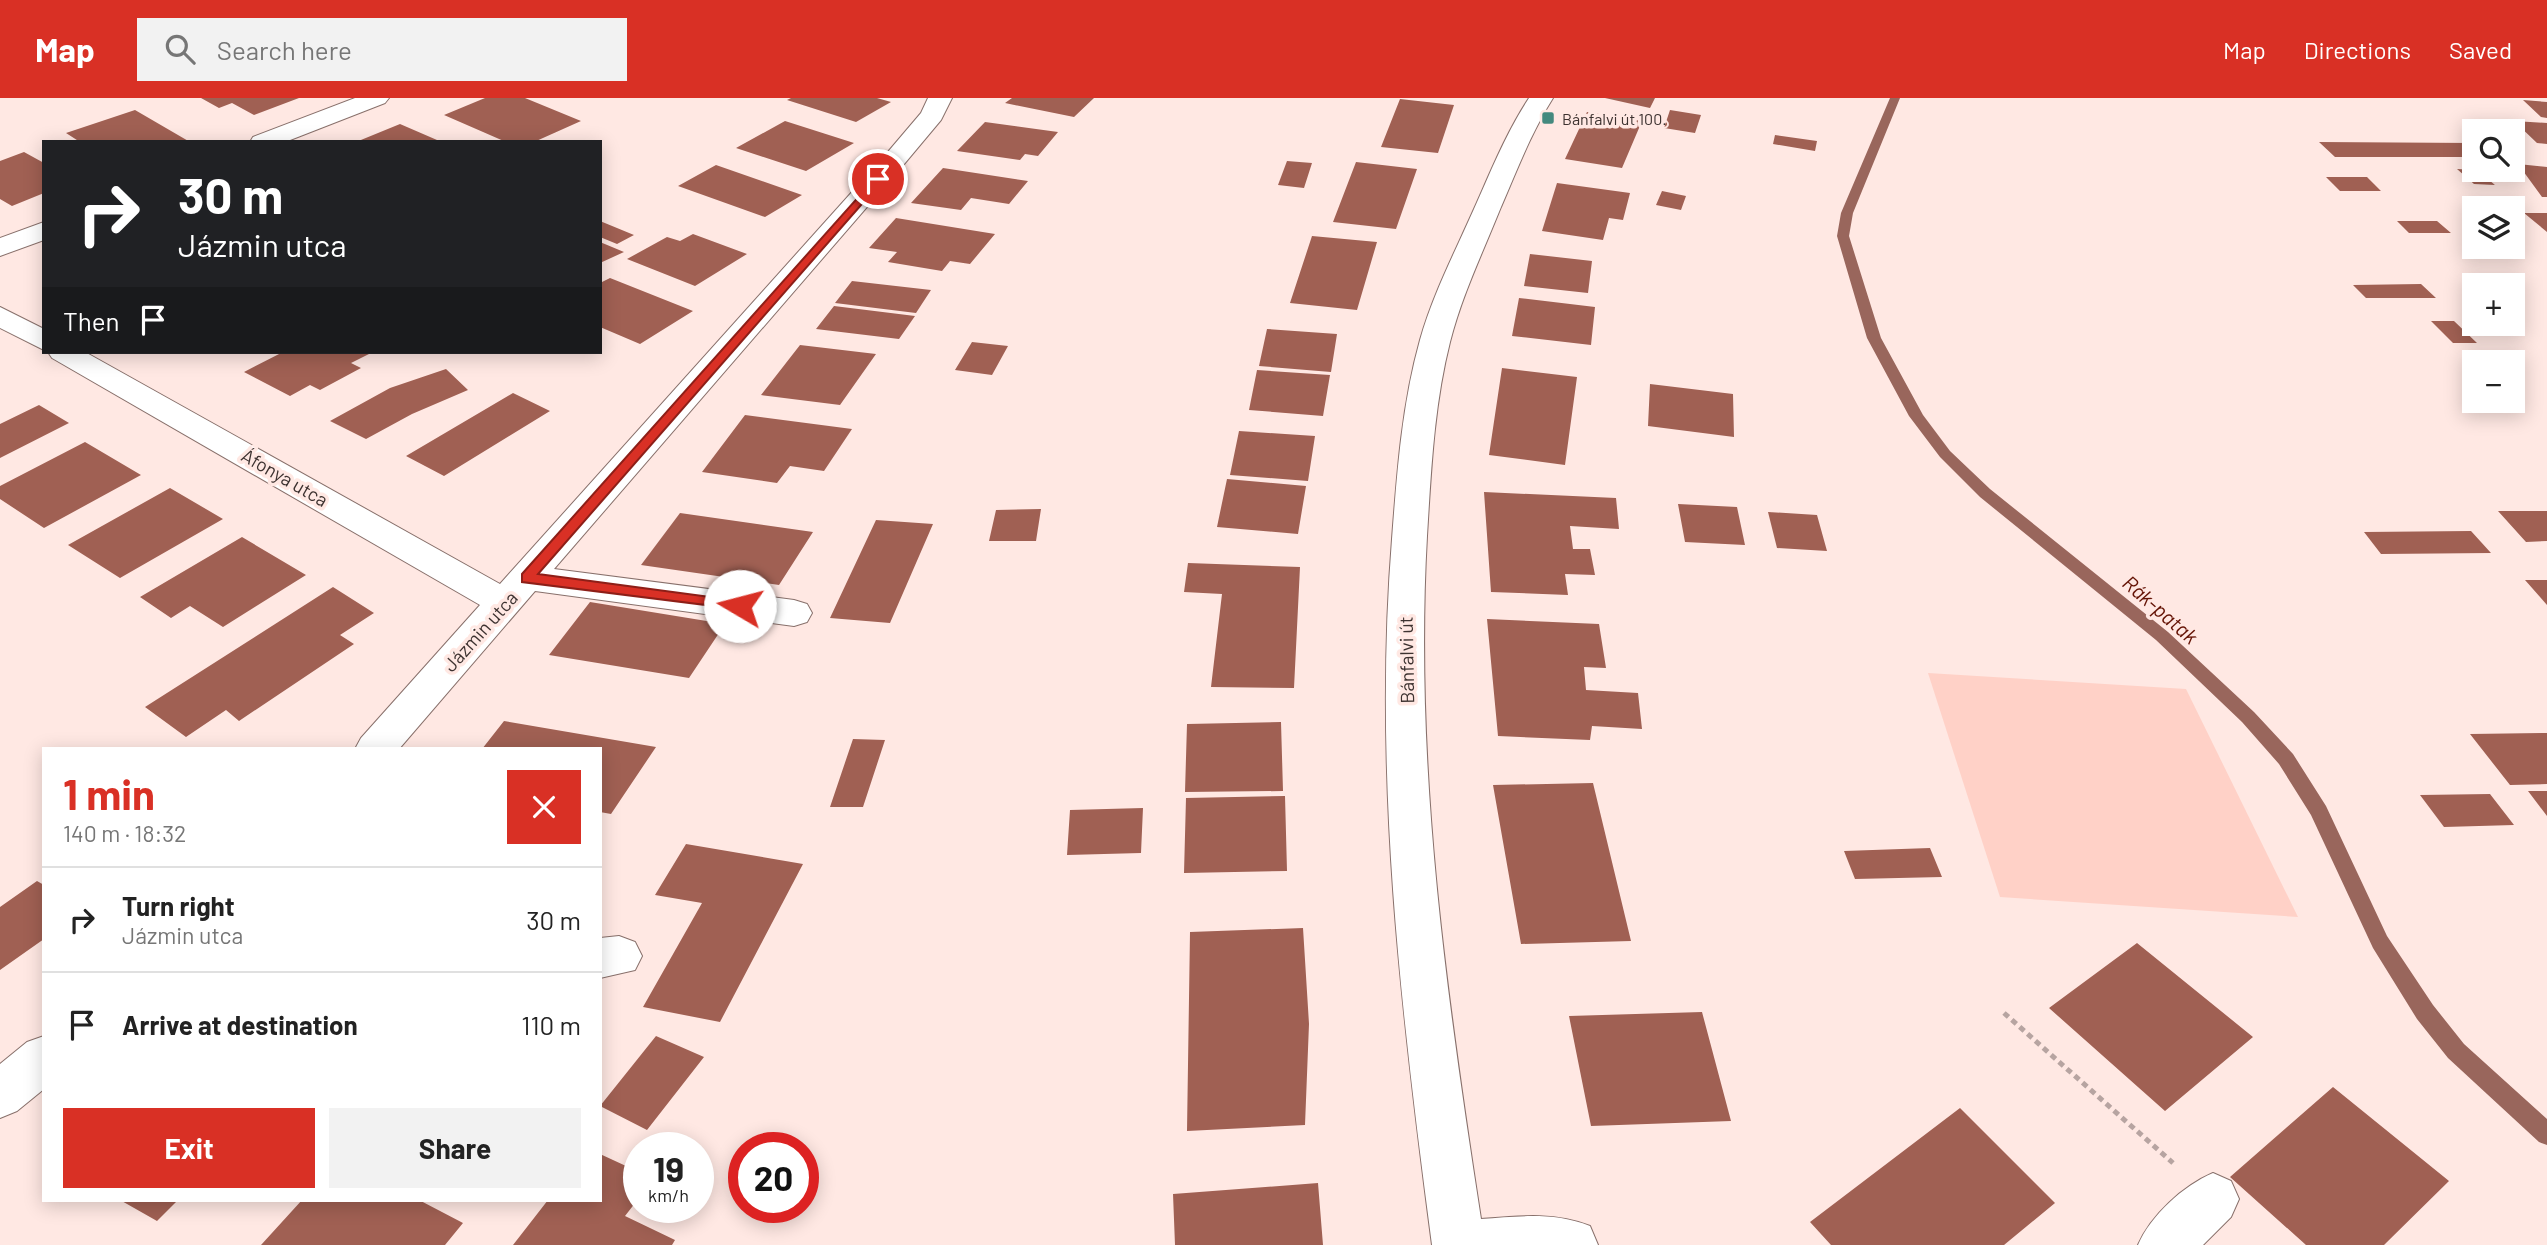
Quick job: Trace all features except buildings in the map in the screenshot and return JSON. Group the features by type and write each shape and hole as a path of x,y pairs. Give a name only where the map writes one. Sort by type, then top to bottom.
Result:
{"street":[{"path":"267,140 377,98"},
{"name":"Jázmin utca","path":"377,747 887,168 932,115 940,98"},
{"name":"Bánfalvi út","path":"1459,1245 1432,1059 1411,839 1404,624 1409,532 1429,372 1441,319 1515,143 1541,98"},
{"path":"0,248 42,231"},
{"path":"0,316 42,340"},
{"name":"Áfonya utca","path":"68,354 516,591"},
{"path":"516,591 794,613"},
{"path":"0,1096 42,1060"},
{"path":"2165,1245 2213,1199"},
{"path":"1482,1245 1557,1241 1571,1245"}],"path":[{"path":"2004,1013 2213,1199"}],"shaded area":[{"path":"1928,673 2186,689 2298,917 2000,897"}],"waterway":[{"name":"Rák-patak","path":"1895,98 1847,213 1843,236 1874,338 1916,416 1945,454 1985,493 2162,636 2248,717 2286,759 2319,811 2380,942 2425,1012 2456,1051 2547,1134"}],"place":[{"name":"Bánfalvi út 100.","path":"1548,118"}],"route":[{"path":"740,606 527,578 878,179"}]}
